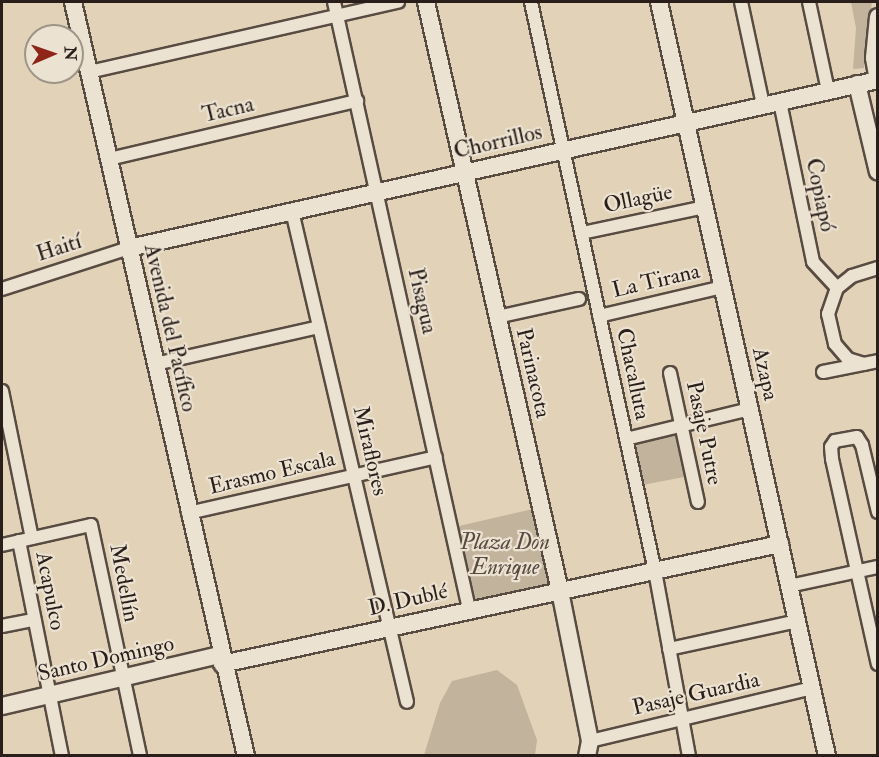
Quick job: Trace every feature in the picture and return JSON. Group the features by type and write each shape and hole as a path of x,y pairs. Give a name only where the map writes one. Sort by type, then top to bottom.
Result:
{"street":[{"name":"Avenida del Pacífico","path":"74,2 221,659 246,756"},
{"name":"Pisagua","path":"334,2 470,609"},
{"path":"89,72 398,2"},
{"name":"Parinacota","path":"426,2 560,591 589,748"},
{"name":"Chacalluta","path":"531,2 655,571 689,756"},
{"name":"Azapa","path":"658,2 827,756"},
{"name":"Copiapó","path":"741,2 771,103 813,262 837,288"},
{"path":"809,2 828,91"},
{"path":"877,80 874,58 878,17"},
{"name":"Chorrillos","path":"129,248 877,80"},
{"path":"857,84 878,172"},
{"name":"Tacna","path":"109,159 357,102"},
{"name":"Ollagüe","path":"582,233 704,207"},
{"name":"Miraflores","path":"292,211 407,702"},
{"name":"Haití","path":"2,289 129,248"},
{"path":"864,364 848,359 835,344 829,329 828,314 837,288 852,276 878,268"},
{"name":"La Tirana","path":"599,316 723,288"},
{"path":"497,317 579,299"},
{"path":"155,364 320,327"},
{"path":"823,372 878,361"},
{"name":"Pasaje Putre","path":"670,373 698,502"},
{"name":"Acapulco","path":"2,391 32,538"},
{"path":"626,439 750,409"},
{"path":"878,512 862,445 857,437 835,441 831,447 832,459 878,664"},
{"name":"Erasmo Escala","path":"188,513 436,457"},
{"name":"Medellín","path":"32,538 91,525 140,756"},
{"path":"2,545 32,538"},
{"name":"Acapulco","path":"19,541 62,756"},
{"name":"D. Dublé","path":"221,659 390,628 780,544"},
{"path":"789,586 878,567"},
{"path":"2,626 34,620"},
{"path":"669,649 797,621"},
{"name":"Santo Domingo","path":"2,706 221,659"},
{"name":"Pasaje Guardia","path":"589,748 682,719 812,688"}],"green space":[{"path":"851,2 872,2 864,68 853,69 856,28"},
{"path":"679,431 688,476 643,485 634,440"},
{"name":"Plaza Don Enrique","path":"533,509 551,585 476,602 459,526"},
{"path":"497,670 517,685 537,740 535,755 424,755 440,703 452,681"}]}
